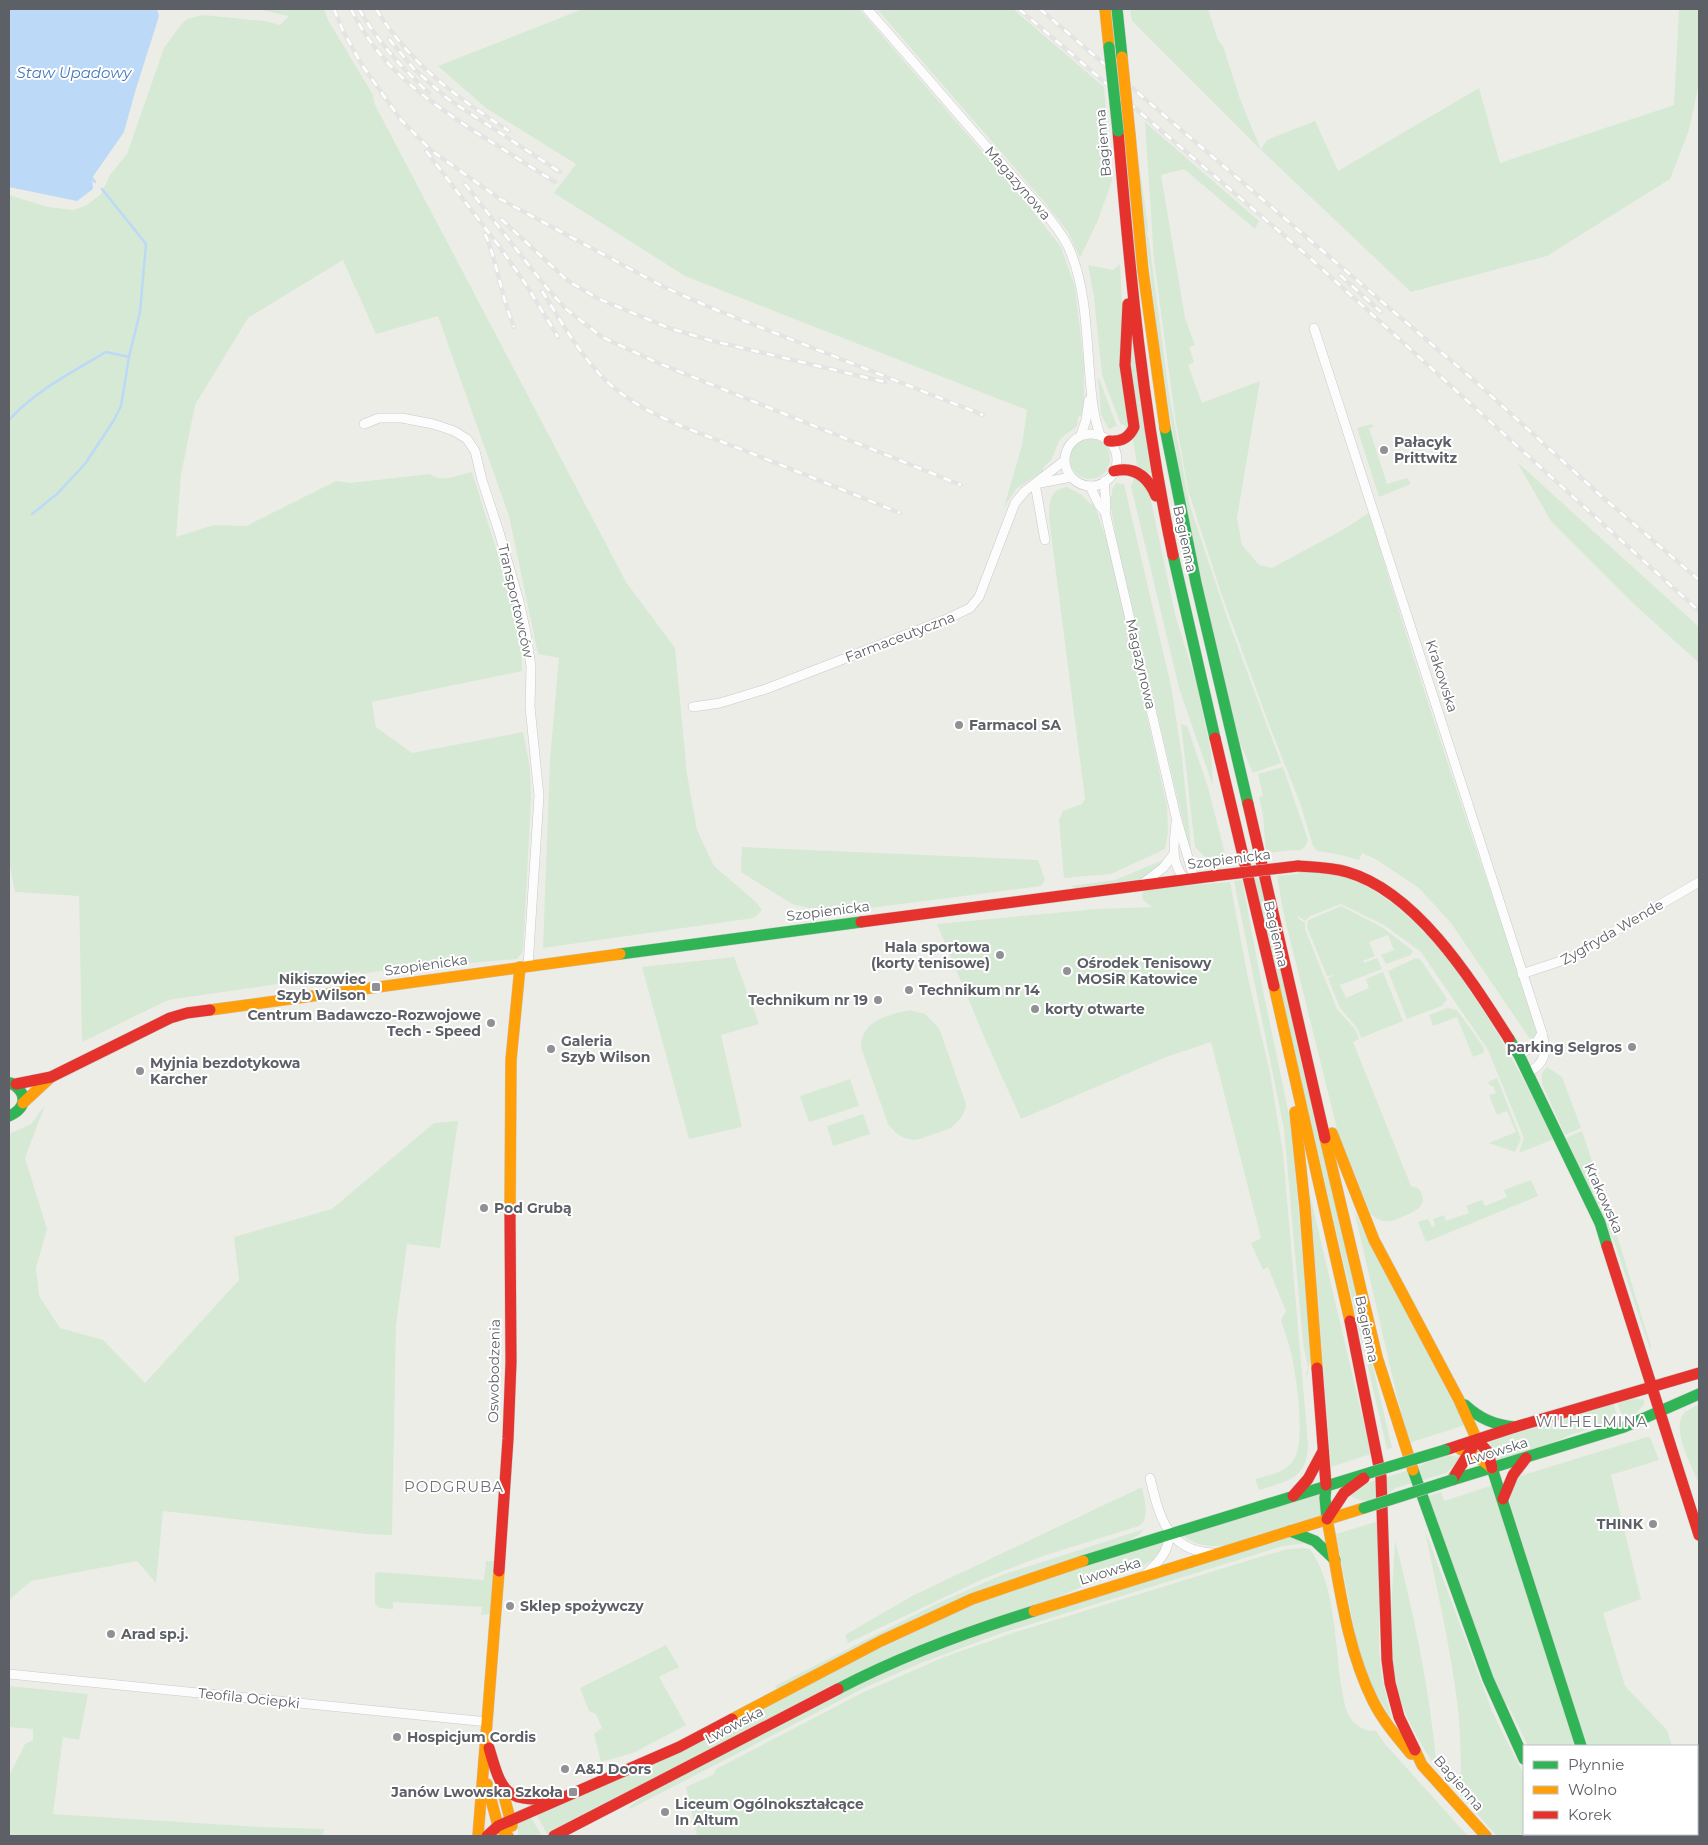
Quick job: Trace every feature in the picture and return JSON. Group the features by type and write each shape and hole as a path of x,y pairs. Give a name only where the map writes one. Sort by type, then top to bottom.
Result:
{"street":[{"name":"Magazynowa","path":"868,9 1065,240 1076,268 1083,297 1093,412 1105,438"},
{"name":"Bagienna","path":"1105,9 1145,403 1166,523 1336,1257 1381,1477 1387,1660 1390,1683 1399,1717 1422,1765 1486,1836"},
{"name":"Bagienna","path":"1118,10 1135,198 1162,409 1177,493 1235,750 1369,1324 1392,1411 1442,1554 1500,1709 1523,1757"},
{"path":"1132,289 1127,313 1125,358 1134,427 1126,439 1119,442 1087,434 1081,436 1070,443 1064,461 1066,470 1071,478 1080,484 1090,486 1105,481 1114,472 1121,469 1138,471 1152,486 1166,523"},
{"name":"Krakowska","path":"1314,328 1542,1033 1545,1047 1543,1061 1538,1067 1528,1073 1600,1223 1660,1412"},
{"name":"Magazynowa","path":"1081,436 1086,420 1090,393"},
{"name":"Transportowców","path":"364,424 379,418 402,418 433,424 454,431 467,439 475,451 482,480 499,532 526,633 531,667 530,707 539,796 524,967"},
{"path":"1105,438 1116,452 1117,459 1114,472"},
{"name":"Farmaceutyczna","path":"693,708 720,703 766,689 963,612 974,604 982,592 1015,503 1025,491 1064,461"},
{"path":"1045,540 1035,484 1071,478"},
{"name":"Magazynowa","path":"1105,481 1107,505 1105,512 1190,879"},
{"name":"Magazynowa","path":"1090,486 1099,506 1105,512"},
{"name":"Magazynowa","path":"1173,855 1176,818"},
{"path":"1173,855 1176,866 1190,879"},
{"path":"1139,886 1156,874 1173,855"},
{"name":"Szopienicka","path":"9,1116 18,1112 23,1103 52,1077 170,1018 187,1013 1298,866 1329,867 1349,872 1376,884 1406,905 1447,950 1482,997 1528,1073"},
{"name":"Zygfryda Wende","path":"1522,974 1567,959 1699,882"},
{"name":"Oswobodzenia","path":"478,1836 487,1739 508,1439 511,1362 511,1060 524,967"},
{"path":"1518,1054 1535,1045 1542,1033"},
{"path":"1290,1057 1305,1208 1324,1450 1327,1519 1349,1637 1355,1658 1372,1699 1392,1731 1422,1765"},
{"name":"Szopienicka","path":"11,1082 52,1077"},
{"path":"11,1082 23,1093 23,1103"},
{"path":"1314,1088 1374,1240 1459,1400 1477,1440 1484,1444 1491,1460 1580,1745"},
{"name":"Lwowska","path":"486,1836 498,1826 511,1820 554,1803 573,1792 679,1747 860,1652 948,1609 1028,1579 1170,1534 1515,1427 1699,1373"},
{"name":"Lwowska","path":"554,1836 864,1675 924,1649 985,1626 1624,1427 1699,1394"},
{"path":"1459,1400 1476,1416 1484,1420 1502,1426 1515,1427"},
{"path":"1660,1412 1699,1536"},
{"path":"1452,1480 1477,1440"},
{"path":"1450,1448 1468,1452 1492,1468"},
{"path":"1293,1496 1308,1479 1324,1450"},
{"path":"1503,1499 1513,1475 1526,1458"},
{"path":"1327,1519 1344,1496 1372,1472"},
{"path":"1150,1478 1160,1513 1174,1539 1190,1549 1218,1553"},
{"path":"1326,1485 1364,1508"},
{"path":"1290,1531 1315,1541 1335,1560"},
{"path":"1142,1577 1165,1553 1170,1534"},
{"name":"Teofila Ociepki","path":"9,1674 488,1722"},
{"path":"487,1739 511,1820 512,1836"},
{"name":"Oswobodzenia","path":"484,1776 498,1826"},
{"name":"Lwowska","path":"500,1784 508,1794 529,1801 573,1792"},
{"path":"498,1826 508,1836"}],"green space":[{"path":"256,9 324,9 328,20 373,95 374,103 626,582 675,648 687,774 697,830 714,866 756,902 762,910 754,918 543,948 550,759 559,658 538,654 509,516 438,316 376,334 343,260 248,318 195,405 181,475 176,537 214,525 246,526 336,481 350,483 430,474 435,477 445,478 472,472 513,603 521,637 522,671 372,702 376,727 412,753 523,732 530,768 531,800 523,951 517,959 433,966 403,972 393,969 361,974 360,972 168,1000 82,1042 79,896 15,892 9,861 9,195 48,207 74,210 87,205 101,194 110,175 127,154 164,48 180,26 187,19 203,15 265,21 280,25 289,16"},
{"path":"583,9 859,9 1029,206 1061,247 1075,287 1084,364 1084,398 1082,415 1078,417 1077,426 1060,439 1051,460 1043,468 1043,471 1016,489 1004,507 1022,445 1027,410 685,276 554,193 576,164 486,108 438,66"},
{"path":"877,9 1013,9 1104,87 1112,181 1098,220 1080,258 1068,232 1046,204"},
{"path":"1130,9 1208,9 1218,40 1223,46 1240,99 1261,150 1132,21"},
{"path":"1679,9 1699,9 1699,83 1689,130 1670,179 1547,256 1411,292 1261,150 1267,140 1315,121 1338,171 1479,88 1500,163 1674,105"},
{"path":"1145,122 1259,221 1255,229 1184,169 1161,175 1185,318 1195,345 1189,347 1194,362 1188,365 1202,403 1260,381 1237,518 1242,545 1259,565 1272,568 1344,529 1369,513 1450,771 1537,1027 1536,1036 1530,1039 1451,923 1419,888 1377,860 1362,853 1359,860 1317,851 1313,846 1300,803 1221,593 1188,490 1175,417 1154,260"},
{"path":"1138,156 1169,394 1190,506 1228,620 1281,763 1253,773 1240,743 1200,572 1179,470 1158,336"},
{"path":"1120,264 1128,429 1123,424 1121,425 1102,375 1094,297 1088,265 1113,270"},
{"path":"1129,342 1132,343 1151,474 1137,466 1133,439"},
{"path":"1098,376 1117,426 1109,429 1101,415"},
{"path":"1372,424 1373,427 1369,428 1387,484 1407,478 1411,484 1379,497 1357,428"},
{"path":"1086,439 1094,439 1101,442 1107,448 1110,459 1107,470 1101,476 1094,479 1086,479 1079,476 1073,470 1070,463 1070,455 1073,448 1079,442"},
{"path":"1517,462 1699,627 1699,663 1635,605 1551,521"},
{"path":"1136,475 1148,487 1176,618 1196,681 1211,752 1213,786 1179,688 1131,486"},
{"path":"1116,483 1124,484 1171,686 1182,757 1191,847 1189,847 1117,542 1109,497 1112,496 1112,490"},
{"path":"1067,487 1082,495 1090,504 1094,503 1109,548 1167,806 1168,833 1165,849 1111,874 1064,878 1059,820 1063,811 1082,804 1085,799 1049,518 1050,502 1053,494"},
{"path":"1181,724 1187,726 1208,787 1226,858 1218,861 1207,859 1195,847"},
{"path":"1283,767 1308,840 1305,847 1301,849 1266,853 1263,815 1259,797 1263,796 1258,774"},
{"path":"742,847 1038,860 1045,880 1041,886 831,913 792,904 741,872"},
{"path":"1163,860 1157,868 1141,879 1076,888 1071,886 1115,880"},
{"path":"1298,872 1323,873 1347,878 1381,895 1412,921 1442,953 1469,989 1517,1068 1554,1139 1519,1153 1524,1138 1488,1050 1421,952 1384,925 1341,904 1310,916 1305,921 1298,916 1305,923 1305,929 1337,1009 1355,1029 1359,1039 1353,1042 1411,1186 1418,1188 1423,1198 1423,1202 1418,1209 1395,1220 1377,1219 1371,1214 1338,1133 1283,911 1277,876 1298,874"},
{"path":"1254,878 1259,878 1392,1448 1387,1449"},
{"path":"1242,880 1291,1124 1311,1353 1307,1377 1308,1368 1303,1343 1284,1129 1234,881"},
{"name":"Ośrodek Tenisowy MOSiR Katowice","path":"1230,882 1248,978 1270,1073 1283,1153 1308,1444 1307,1456 1300,1472 1287,1481 1259,1490 1255,1479 1276,1473 1293,1461 1299,1443 1300,1416 1292,1356 1281,1320 1286,1311 1268,1267 1263,1270 1251,1243 1261,1238 1211,1042 1166,1057 1021,1119 937,924 1097,909 1152,907 1143,900 1144,889"},
{"path":"1341,906 1382,927 1413,951 1411,955 1386,964 1381,955 1394,950 1388,935 1369,942 1375,956 1363,961 1364,963 1377,958 1382,969 1340,985 1346,998 1369,988 1366,979 1383,972 1403,1021 1361,1038 1357,1028 1340,1008 1328,978 1334,975 1327,976 1307,927 1308,921 1311,919"},
{"path":"734,957 759,1024 721,1035 742,1127 689,1139 642,967"},
{"path":"1416,958 1420,959 1447,999 1442,1006 1407,1019 1388,971"},
{"path":"1448,1008 1457,1010 1484,1048 1483,1053 1473,1057 1457,1017 1433,1026 1429,1015"},
{"path":"910,1010 925,1014 939,1028 966,1107 961,1118 951,1128 913,1140 902,1137 888,1124 861,1047 862,1038 871,1025 885,1017"},
{"path":"1547,1067 1562,1077 1581,1128 1565,1135 1542,1084 1542,1073"},
{"path":"1497,1078 1521,1139 1515,1152 1489,1143 1516,1132 1507,1111 1497,1115 1489,1095 1496,1093 1493,1086 1490,1086 1488,1082"},
{"path":"850,1079 859,1106 809,1122 800,1096"},
{"path":"45,1105 25,1158 47,1229 36,1268 39,1296 60,1328 103,1340 145,1383 239,1280 234,1237 332,1209 434,1123 458,1121 440,1248 407,1244 396,1325 392,1535 367,1534 163,1511 156,1583 137,1561 31,1581 9,1600 9,1134 31,1124"},
{"path":"863,1114 870,1134 833,1146 827,1126"},
{"path":"1582,1131 1619,1242 1651,1347 1650,1349 1615,1244 1566,1138"},
{"path":"1531,1180 1538,1196 1426,1242 1418,1222 1428,1219 1432,1227 1435,1226 1433,1219 1444,1215 1446,1221 1469,1213 1466,1206 1482,1200 1485,1206 1507,1197 1504,1190"},
{"path":"1310,1195 1371,1454 1331,1467"},
{"path":"1354,1210 1365,1234 1465,1425 1409,1443"},
{"path":"1634,1398 1644,1400 1644,1405 1636,1413 1623,1419 1617,1402"},
{"path":"1613,1403 1619,1420 1570,1435 1537,1450 1496,1462 1489,1442"},
{"path":"1699,1404 1699,1484 1684,1448 1680,1428 1681,1419 1685,1412"},
{"path":"1650,1437 1659,1460 1611,1475 1641,1599 1603,1613 1625,1686 1667,1730 1672,1745 1586,1745 1510,1503 1510,1494 1517,1477"},
{"path":"1446,1455 1460,1457 1446,1473 1396,1488 1385,1495 1367,1501 1350,1496 1364,1484 1416,1468 1437,1457"},
{"path":"1493,1485 1575,1745 1528,1745 1508,1705 1504,1706 1426,1497 1441,1492 1444,1501"},
{"path":"1142,1487 1146,1513 1143,1523 1139,1526 1040,1557 985,1578 848,1643 845,1635 912,1596"},
{"path":"1320,1493 1324,1514 1227,1545 1204,1545 1189,1540 1184,1536"},
{"path":"1379,1521 1379,1649 1382,1678 1392,1720 1373,1689 1358,1650 1336,1534"},
{"path":"1144,1529 1139,1535 1126,1542 1035,1571 777,1690 775,1686 936,1604 1002,1575"},
{"path":"1425,1530 1492,1711 1523,1773 1523,1835 1565,1836 1497,1836 1461,1796 1457,1701 1447,1637"},
{"path":"1291,1537 1307,1543 1283,1546 1002,1633 921,1663 866,1687 630,1809 629,1807 648,1793 851,1687 965,1637"},
{"path":"1395,1540 1409,1596 1420,1653 1437,1769 1412,1728 1399,1694 1393,1666 1391,1630"},
{"path":"1164,1541 1165,1543 1157,1557 1143,1566 1079,1588 757,1725 547,1834 536,1814 958,1611 1033,1582"},
{"path":"1288,1549 1310,1549 1325,1579 1333,1614 1341,1684 1350,1718 1360,1727 1376,1731 1385,1744 1468,1836 697,1836 686,1787 713,1775 716,1769 864,1692 944,1657 1013,1633 1266,1555"},
{"path":"486,1561 495,1561 492,1611 489,1614 481,1615 482,1607 393,1602 393,1609 379,1608 375,1604 375,1574 378,1572 484,1580"},
{"path":"666,1645 679,1667 659,1677 686,1725 633,1753 601,1762 594,1734 602,1728 596,1714 589,1711 580,1688"},
{"path":"9,1686 88,1694 79,1740 63,1737 53,1814 324,1829 323,1836 9,1836 9,1776 25,1744 33,1740 33,1729 9,1727"},
{"path":"530,1816 542,1836 518,1835 518,1822"}],"water":[{"name":"Staw Upadowy","path":"9,9 157,9 159,16 124,132 92,178 93,189 77,201 9,187"}],"waterway":[{"path":"92,178 95,182"},
{"path":"32,514 57,494 85,464 121,406 129,357 140,312 146,244 102,189"},
{"path":"9,420 42,391 106,352 129,357"}],"railway":[{"path":"334,9 343,31 362,65 401,120 432,151 500,199 664,287 714,309 983,415"},
{"path":"351,9 375,48 421,94 477,133 555,182"},
{"path":"359,9 391,54 429,93"},
{"path":"376,9 404,47 435,78 470,105 509,131"},
{"path":"1019,9 1301,250 1699,611"},
{"path":"1040,9 1477,383 1599,494 1699,580"},
{"path":"389,39 414,69 448,99 560,172"},
{"path":"426,151 499,246 525,283 558,337"},
{"path":"465,184 546,287 566,309 602,337 658,363 961,485"},
{"path":"501,219 568,281 599,299 669,328 709,340 885,382"},
{"path":"485,234 514,327"},
{"path":"1340,275 1381,312"},
{"path":"542,291 591,365 612,386 639,405 684,427 900,513"}],"traffic: fast":[{"path":"1117,9 1122,57"},
{"path":"1109,47 1118,131"},
{"path":"1165,428 1196,583 1248,804"},
{"path":"1173,555 1215,738"},
{"path":"620,954 861,922"},
{"path":"1509,1039 1519,1055 1600,1223 1607,1246"},
{"path":"9,1116 19,1109 23,1100 20,1091 11,1083"},
{"path":"1452,1480 1624,1427 1699,1394"},
{"path":"1465,1405 1476,1414 1488,1420 1501,1425 1515,1427"},
{"path":"1372,1472 1445,1450"},
{"path":"1492,1468 1581,1745"},
{"path":"1413,1470 1488,1679 1523,1757"},
{"path":"1083,1561 1372,1472"},
{"path":"1364,1508 1452,1480"},
{"path":"1326,1485 1327,1519"},
{"path":"1290,1531 1315,1541 1335,1560"},
{"path":"838,1689 934,1645 1034,1611"}],"traffic: slow":[{"path":"1105,9 1109,47"},
{"path":"1122,57 1130,135"},
{"path":"1130,135 1143,271 1165,428"},
{"path":"210,1010 620,954"},
{"path":"510,1215 511,1060 520,967"},
{"path":"1274,986 1350,1321"},
{"path":"23,1103 51,1077"},
{"path":"1295,1112 1305,1208 1317,1368"},
{"path":"1332,1133 1374,1240 1459,1400 1477,1440"},
{"path":"1325,1138 1377,1357 1413,1470"},
{"path":"1460,1449 1479,1458 1492,1468"},
{"path":"1034,1611 1364,1508"},
{"path":"1327,1519 1349,1635 1363,1680 1390,1729 1411,1754"},
{"path":"732,1719 881,1641 972,1599 1083,1561"},
{"path":"478,1836 499,1571"},
{"path":"1415,1750 1422,1765 1486,1836"},
{"path":"487,1784 498,1826 508,1836"},
{"path":"501,1785 512,1826"}],"traffic: jam":[{"path":"1118,131 1139,344 1153,450 1173,555"},
{"path":"1109,441 1117,441 1124,438 1130,434 1134,427 1125,365 1128,304"},
{"path":"1114,471 1128,470 1140,474 1149,483 1156,496"},
{"path":"1215,738 1274,986"},
{"path":"1248,804 1325,1138"},
{"path":"1298,866 1329,868 1347,872 1373,883 1397,898 1419,918 1460,966 1509,1039"},
{"path":"1213,876 1298,866"},
{"path":"861,922 1213,876"},
{"path":"16,1084 51,1077 170,1018 187,1013 210,1010"},
{"path":"499,1571 511,1362 510,1215"},
{"path":"1607,1246 1699,1535"},
{"path":"1350,1321 1381,1477 1387,1660 1390,1683 1399,1717 1415,1750"},
{"path":"1317,1368 1326,1485"},
{"path":"1445,1450 1515,1427 1699,1373"},
{"path":"1477,1440 1488,1452 1492,1468"},
{"path":"1452,1480 1477,1440"},
{"path":"1293,1496 1308,1479 1323,1451"},
{"path":"1503,1499 1513,1475 1526,1458"},
{"path":"1327,1519 1344,1493 1364,1478"},
{"path":"554,1836 838,1689"},
{"path":"487,1836 498,1826 679,1747 732,1719"},
{"path":"489,1748 497,1774 507,1790 523,1798 551,1798"}],"place":[{"name":"Pałacyk Prittwitz","path":"1384,450"},
{"name":"Farmacol SA","path":"959,725"},
{"name":"Hala sportowa (korty tenisowe)","path":"1000,955"},
{"name":"Ośrodek Tenisowy MOSiR Katowice","path":"1067,971"},
{"name":"Nikiszowiec Szyb Wilson","path":"376,987"},
{"name":"Technikum nr 14","path":"909,990"},
{"name":"Technikum nr 19","path":"878,1000"},
{"name":"korty otwarte","path":"1035,1009"},
{"name":"Centrum Badawczo-Rozwojowe Tech - Speed","path":"491,1023"},
{"name":"parking Selgros","path":"1632,1047"},
{"name":"Galeria Szyb Wilson","path":"551,1049"},
{"name":"Myjnia bezdotykowa Karcher","path":"140,1071"},
{"name":"Pod Grubą","path":"484,1208"},
{"name":"THINK","path":"1653,1524"},
{"name":"Sklep spożywczy","path":"510,1606"},
{"name":"Arad sp.j.","path":"111,1634"},
{"name":"Hospicjum Cordis","path":"397,1737"},
{"name":"A&J Doors","path":"565,1769"},
{"name":"Janów Lwowska Szkoła","path":"573,1792"},
{"name":"Liceum Ogólnokształcące In Altum","path":"665,1812"}],"district":[{"name":"WILHELMINA","path":"1592,1422"},
{"name":"PODGRUBA","path":"454,1487"}]}
